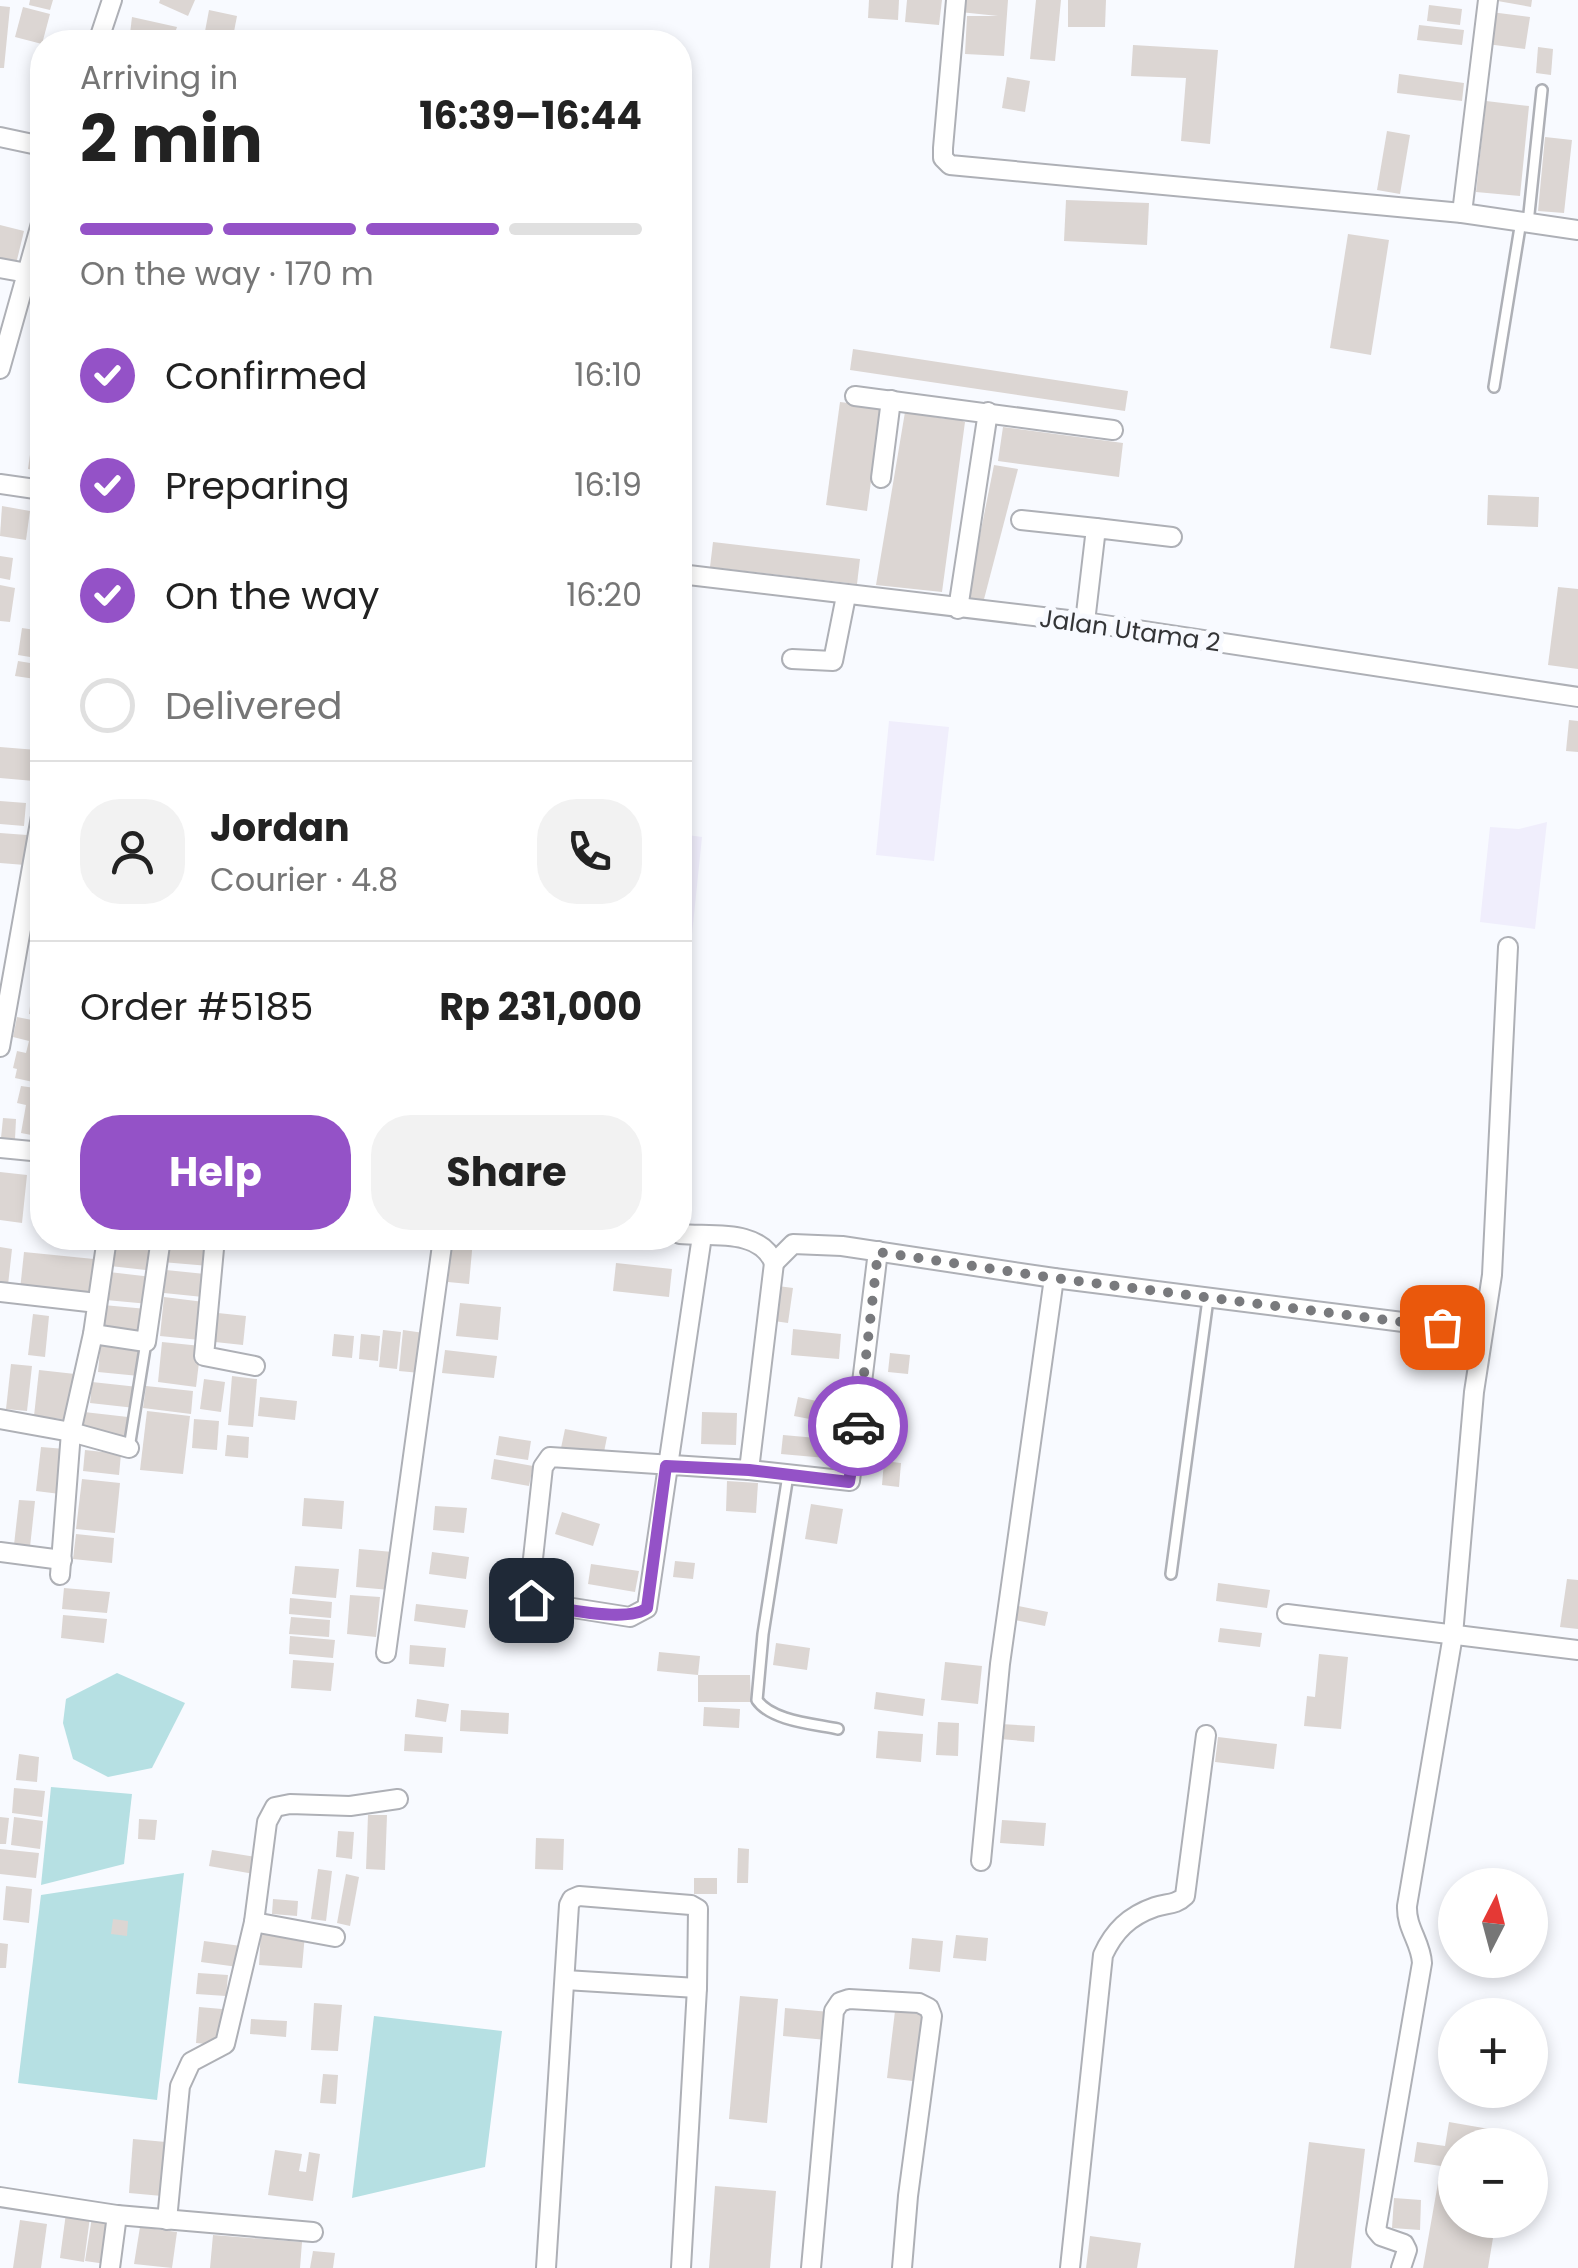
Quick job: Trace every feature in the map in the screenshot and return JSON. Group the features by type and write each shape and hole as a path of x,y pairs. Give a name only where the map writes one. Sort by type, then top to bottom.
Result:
{"street":[{"path":"102,30 112,0"},
{"path":"956,0 943,148 943,158 950,166 1462,213 1578,230"},
{"path":"1462,213 1488,0"},
{"path":"0,136 30,143"},
{"path":"0,369 30,262"},
{"path":"0,268 27,273"},
{"path":"855,396 1113,430"},
{"path":"881,478 891,400"},
{"path":"958,609 988,412"},
{"path":"0,484 30,488"},
{"path":"1021,520 1172,536"},
{"path":"1085,622 1096,528"},
{"name":"Jalan Utama 2","path":"692,576 1085,622 1578,697"},
{"path":"792,659 833,661 846,596"},
{"path":"0,1048 30,879"},
{"path":"1401,2268 1407,2250 1404,2244 1381,2236 1376,2230 1422,1962 1408,1925 1407,1906 1453,1635 1482,1332 1492,1275 1508,947"},
{"path":"0,1148 30,1151"},
{"path":"692,1235 754,1242 770,1254 774,1263"},
{"path":"702,1236 666,1466 647,1608 630,1616 531,1600 528,1595 546,1460 582,1458 666,1466 749,1470 849,1482 878,1252"},
{"path":"749,1470 774,1263 785,1248 800,1243 1482,1332"},
{"path":"0,1552 61,1568 71,1432 93,1334 105,1250"},
{"path":"93,1334 146,1342 159,1250"},
{"path":"214,1250 204,1356 255,1366"},
{"path":"386,1653 441,1250"},
{"path":"980,1861 1000,1664 1054,1278"},
{"path":"0,1292 97,1303"},
{"path":"0,1419 129,1448"},
{"path":"1287,1614 1578,1650"},
{"path":"1070,2268 1103,1955 1123,1924 1154,1908 1180,1902 1185,1896 1206,1735"},
{"path":"167,2220 180,2086 191,2062 225,2044 254,1922 267,1822 275,1807 350,1806 398,1799"},
{"path":"546,2268 569,1906 579,1896 691,1905 698,1909 681,2268"},
{"path":"254,1922 335,1936"},
{"path":"565,1980 697,1988"},
{"path":"811,2268 834,2011 840,2002 849,1999 920,2003 932,2016 902,2268"},
{"path":"0,2197 117,2215 313,2232"},
{"path":"110,2268 117,2215"}],"lane":[{"path":"1494,387 1525,222 1542,90"},
{"path":"1171,1574 1208,1299"},
{"path":"129,1448 146,1342"},
{"path":"788,1475 763,1634 757,1700 764,1709 838,1729"}],"shaded area":[{"path":"889,721 949,727 934,861 876,855"},
{"path":"1547,822 1535,929 1480,922 1490,827 1519,829"},
{"path":"692,836 702,837 692,934"}],"water":[{"path":"117,1673 185,1703 152,1768 108,1777 73,1759 63,1723 66,1699"},
{"path":"51,1787 132,1794 124,1864 41,1885"},
{"path":"184,1873 157,2100 18,2083 41,1895"},
{"path":"374,2016 502,2031 485,2167 352,2198"}],"building":[{"path":"30,0 53,0 50,10 29,5"},
{"path":"195,0 188,16 159,3"},
{"path":"869,0 899,0 898,20 868,18"},
{"path":"907,0 942,0 939,25 905,22"},
{"path":"962,0 1008,0 1004,56 965,54 967,16 998,16 960,12"},
{"path":"1036,0 1061,0 1055,61 1030,59"},
{"path":"1068,0 1106,0 1105,27 1068,27"},
{"path":"1492,0 1532,0 1531,7"},
{"path":"1429,5 1462,9 1460,25 1427,21"},
{"path":"0,6 10,7 4,68 0,68"},
{"path":"23,7 50,14 46,30 30,30 30,41 15,37"},
{"path":"209,10 237,16 234,30 205,30"},
{"path":"1491,12 1530,17 1525,49 1487,44"},
{"path":"132,17 177,27 176,30 130,30"},
{"path":"1419,25 1464,30 1462,45 1417,40"},
{"path":"1133,45 1218,50 1210,144 1181,141 1186,78 1131,76"},
{"path":"1538,47 1553,49 1551,75 1536,73"},
{"path":"1399,74 1464,83 1462,101 1397,93"},
{"path":"1007,77 1030,81 1025,112 1002,108"},
{"path":"1486,101 1529,106 1520,196 1476,192"},
{"path":"1387,131 1410,135 1400,194 1377,190"},
{"path":"1545,137 1572,140 1564,213 1538,211"},
{"path":"1066,200 1149,203 1147,245 1064,241"},
{"path":"0,225 24,231 16,264 0,260"},
{"path":"1348,234 1389,240 1371,355 1330,348"},
{"path":"853,349 1128,391 1125,411 850,370"},
{"path":"840,402 881,407 867,511 826,505"},
{"path":"905,412 946,419 946,415 965,422 942,592 876,585"},
{"path":"1003,427 1123,443 1119,477 998,461"},
{"path":"994,465 1018,469 983,603 967,600"},
{"path":"1488,495 1539,497 1538,527 1487,525"},
{"path":"2,506 30,511 26,540 0,536"},
{"path":"713,542 860,559 857,584 710,567"},
{"path":"0,556 13,558 10,580 0,578"},
{"path":"0,585 15,588 10,622 0,621"},
{"path":"1558,587 1578,589 1578,669 1548,665"},
{"path":"22,628 30,629 30,657 18,655"},
{"path":"18,661 30,663 30,678 15,676"},
{"path":"1569,720 1578,721 1578,752 1566,751"},
{"path":"0,747 30,749 30,781 0,778"},
{"path":"0,801 26,803 24,826 0,824"},
{"path":"0,833 27,835 25,865 0,863"},
{"path":"17,1017 30,1020 30,1081 15,1078 17,1069 13,1068 17,1051 26,1053 29,1041 13,1037"},
{"path":"21,1086 30,1087 30,1135 21,1133 26,1105 17,1103"},
{"path":"3,1118 16,1119 15,1139 1,1138"},
{"path":"0,1172 27,1175 22,1223 0,1220"},
{"path":"0,1247 12,1249 8,1285 0,1285"},
{"path":"112,1250 158,1250 155,1271 110,1266"},
{"path":"163,1250 211,1250 209,1266 162,1262"},
{"path":"451,1250 472,1250 469,1284 448,1282"},
{"path":"24,1252 94,1259 90,1297 20,1290"},
{"path":"616,1263 672,1269 669,1297 613,1291"},
{"path":"166,1270 205,1274 203,1297 164,1293"},
{"path":"109,1272 152,1277 149,1304 106,1300"},
{"path":"778,1286 793,1288 788,1323 774,1321"},
{"path":"164,1297 204,1302 200,1340 160,1336"},
{"path":"460,1303 501,1307 498,1340 456,1336"},
{"path":"103,1305 147,1309 145,1335 100,1331"},
{"path":"218,1313 246,1316 243,1345 215,1342"},
{"path":"33,1314 49,1316 45,1357 28,1355"},
{"path":"793,1329 841,1334 839,1359 791,1355"},
{"path":"383,1330 401,1332 397,1369 379,1367"},
{"path":"403,1330 424,1333 420,1373 399,1371"},
{"path":"334,1334 354,1336 352,1358 332,1356"},
{"path":"361,1334 380,1336 378,1361 359,1359"},
{"path":"101,1339 142,1343 139,1376 98,1372"},
{"path":"162,1342 201,1346 196,1387 158,1382"},
{"path":"445,1350 497,1356 494,1378 442,1373"},
{"path":"890,1353 910,1355 908,1374 888,1372"},
{"path":"11,1364 32,1366 27,1411 6,1409"},
{"path":"39,1370 75,1374 70,1420 34,1416"},
{"path":"232,1376 257,1379 253,1427 228,1425"},
{"path":"204,1379 225,1382 221,1412 200,1409"},
{"path":"92,1382 138,1387 135,1408 90,1403"},
{"path":"146,1386 193,1391 191,1414 143,1408"},
{"path":"260,1397 297,1401 295,1420 258,1416"},
{"path":"798,1397 840,1406 836,1424 794,1416"},
{"path":"147,1411 190,1416 183,1474 140,1470"},
{"path":"84,1412 128,1417 126,1436 82,1431"},
{"path":"702,1412 737,1413 736,1445 701,1444"},
{"path":"194,1419 219,1421 217,1450 192,1448"},
{"path":"565,1429 607,1437 603,1457 561,1448"},
{"path":"227,1435 249,1437 248,1458 225,1456"},
{"path":"783,1435 828,1439 826,1458 781,1454"},
{"path":"499,1436 531,1441 528,1460 496,1455"},
{"path":"41,1447 65,1449 60,1494 36,1491"},
{"path":"85,1450 121,1454 119,1475 83,1471"},
{"path":"494,1459 533,1466 529,1486 491,1479"},
{"path":"884,1461 901,1463 899,1487 882,1485"},
{"path":"82,1479 120,1483 115,1533 76,1529"},
{"path":"727,1481 758,1483 756,1513 726,1511"},
{"path":"304,1498 344,1501 342,1529 302,1526"},
{"path":"19,1500 35,1501 30,1547 14,1545"},
{"path":"811,1504 843,1509 837,1544 805,1539"},
{"path":"435,1506 467,1508 464,1533 433,1530"},
{"path":"562,1512 600,1524 593,1546 555,1534"},
{"path":"76,1534 114,1538 112,1563 73,1559"},
{"path":"359,1549 393,1552 390,1590 356,1587"},
{"path":"432,1552 469,1557 466,1579 429,1574"},
{"path":"675,1561 695,1563 693,1579 673,1577"},
{"path":"591,1564 639,1571 635,1592 588,1584"},
{"path":"295,1566 339,1569 336,1598 292,1594"},
{"path":"1567,1579 1578,1580 1578,1629 1560,1627"},
{"path":"1218,1583 1270,1590 1267,1608 1216,1601"},
{"path":"64,1588 110,1592 107,1613 62,1609"},
{"path":"350,1595 380,1597 376,1637 347,1634"},
{"path":"290,1598 332,1602 331,1618 289,1614"},
{"path":"416,1604 468,1610 465,1628 414,1621"},
{"path":"1013,1605 1048,1612 1045,1626 1010,1619"},
{"path":"63,1615 107,1619 104,1643 61,1638"},
{"path":"291,1617 330,1620 329,1637 289,1634"},
{"path":"1220,1628 1262,1633 1260,1647 1218,1642"},
{"path":"290,1636 335,1640 333,1658 289,1654"},
{"path":"776,1643 810,1648 807,1670 773,1665"},
{"path":"410,1645 446,1648 444,1667 409,1664"},
{"path":"659,1652 700,1656 698,1675 657,1671"},
{"path":"1319,1654 1348,1657 1341,1729 1304,1726 1307,1696 1315,1697"},
{"path":"293,1660 334,1663 331,1691 291,1688"},
{"path":"945,1662 982,1666 978,1704 941,1700"},
{"path":"698,1675 750,1675 751,1702 698,1702"},
{"path":"876,1692 925,1699 923,1716 874,1709"},
{"path":"417,1699 449,1704 446,1722 415,1717"},
{"path":"704,1707 740,1709 739,1728 703,1726"},
{"path":"461,1710 509,1713 508,1734 460,1731"},
{"path":"938,1722 959,1723 958,1756 936,1755"},
{"path":"1001,1724 1035,1726 1034,1742 1000,1739"},
{"path":"878,1731 923,1734 921,1762 876,1758"},
{"path":"405,1734 443,1737 442,1753 404,1751"},
{"path":"1218,1737 1277,1744 1274,1769 1215,1762"},
{"path":"19,1754 39,1757 37,1782 16,1780"},
{"path":"14,1788 45,1791 42,1817 12,1813"},
{"path":"368,1815 387,1815 385,1870 366,1869"},
{"path":"0,1817 9,1818 6,1844 0,1844"},
{"path":"14,1817 43,1821 40,1849 11,1845"},
{"path":"139,1819 157,1820 155,1840 138,1839"},
{"path":"1002,1820 1046,1823 1044,1846 1000,1843"},
{"path":"338,1831 354,1832 352,1859 336,1857"},
{"path":"536,1838 564,1839 563,1870 535,1869"},
{"path":"738,1848 749,1849 748,1883 737,1883"},
{"path":"0,1849 39,1853 36,1878 0,1874"},
{"path":"212,1850 256,1857 254,1874 209,1866"},
{"path":"318,1869 332,1871 326,1921 311,1919"},
{"path":"346,1874 359,1877 350,1926 337,1923"},
{"path":"694,1878 717,1878 717,1894 694,1894"},
{"path":"6,1886 32,1889 29,1923 3,1920"},
{"path":"273,1899 298,1901 297,1916 272,1914"},
{"path":"113,1919 128,1921 127,1936 111,1934"},
{"path":"261,1930 305,1934 302,1968 259,1965"},
{"path":"956,1935 988,1938 986,1961 953,1958"},
{"path":"912,1938 943,1941 940,1972 909,1969"},
{"path":"204,1941 241,1946 238,1967 201,1962"},
{"path":"0,1943 8,1944 6,1968 0,1968"},
{"path":"198,1973 228,1975 226,1996 196,1994"},
{"path":"740,1996 778,1999 767,2123 729,2119"},
{"path":"314,2003 342,2005 338,2051 311,2050"},
{"path":"199,2007 222,2009 219,2045 196,2043"},
{"path":"785,2008 830,2012 827,2040 783,2036"},
{"path":"895,2011 929,2015 921,2082 887,2078"},
{"path":"251,2019 287,2021 286,2037 250,2034"},
{"path":"323,2074 338,2075 336,2104 320,2103"},
{"path":"1449,2122 1483,2128 1448,2128"},
{"path":"133,2139 166,2142 162,2196 129,2193"},
{"path":"1309,2142 1365,2149 1351,2268 1294,2268"},
{"path":"1417,2142 1438,2145 1438,2166 1414,2162"},
{"path":"275,2150 302,2154 299,2171 306,2172 309,2152 320,2154 313,2201 268,2195"},
{"path":"1438,2183 1438,2238 1493,2238 1488,2268 1423,2268"},
{"path":"715,2186 776,2191 770,2268 709,2268"},
{"path":"1394,2198 1421,2200 1420,2230 1392,2228"},
{"path":"66,2213 90,2217 84,2262 60,2258"},
{"path":"92,2217 112,2220 106,2264 85,2261"},
{"path":"20,2220 47,2224 41,2268 13,2268"},
{"path":"140,2227 177,2232 172,2268 134,2264"},
{"path":"213,2235 302,2242 300,2268 210,2268"},
{"path":"1090,2236 1141,2243 1137,2268 1086,2268"},
{"path":"313,2251 335,2253 333,2268 310,2268"}],"way so far":[{"path":"858,1426 878,1252 1208,1299 1442,1327"}],"route":[{"path":"531,1600 562,1608 640,1614 647,1608 666,1466 749,1470 849,1482 858,1426"}]}
